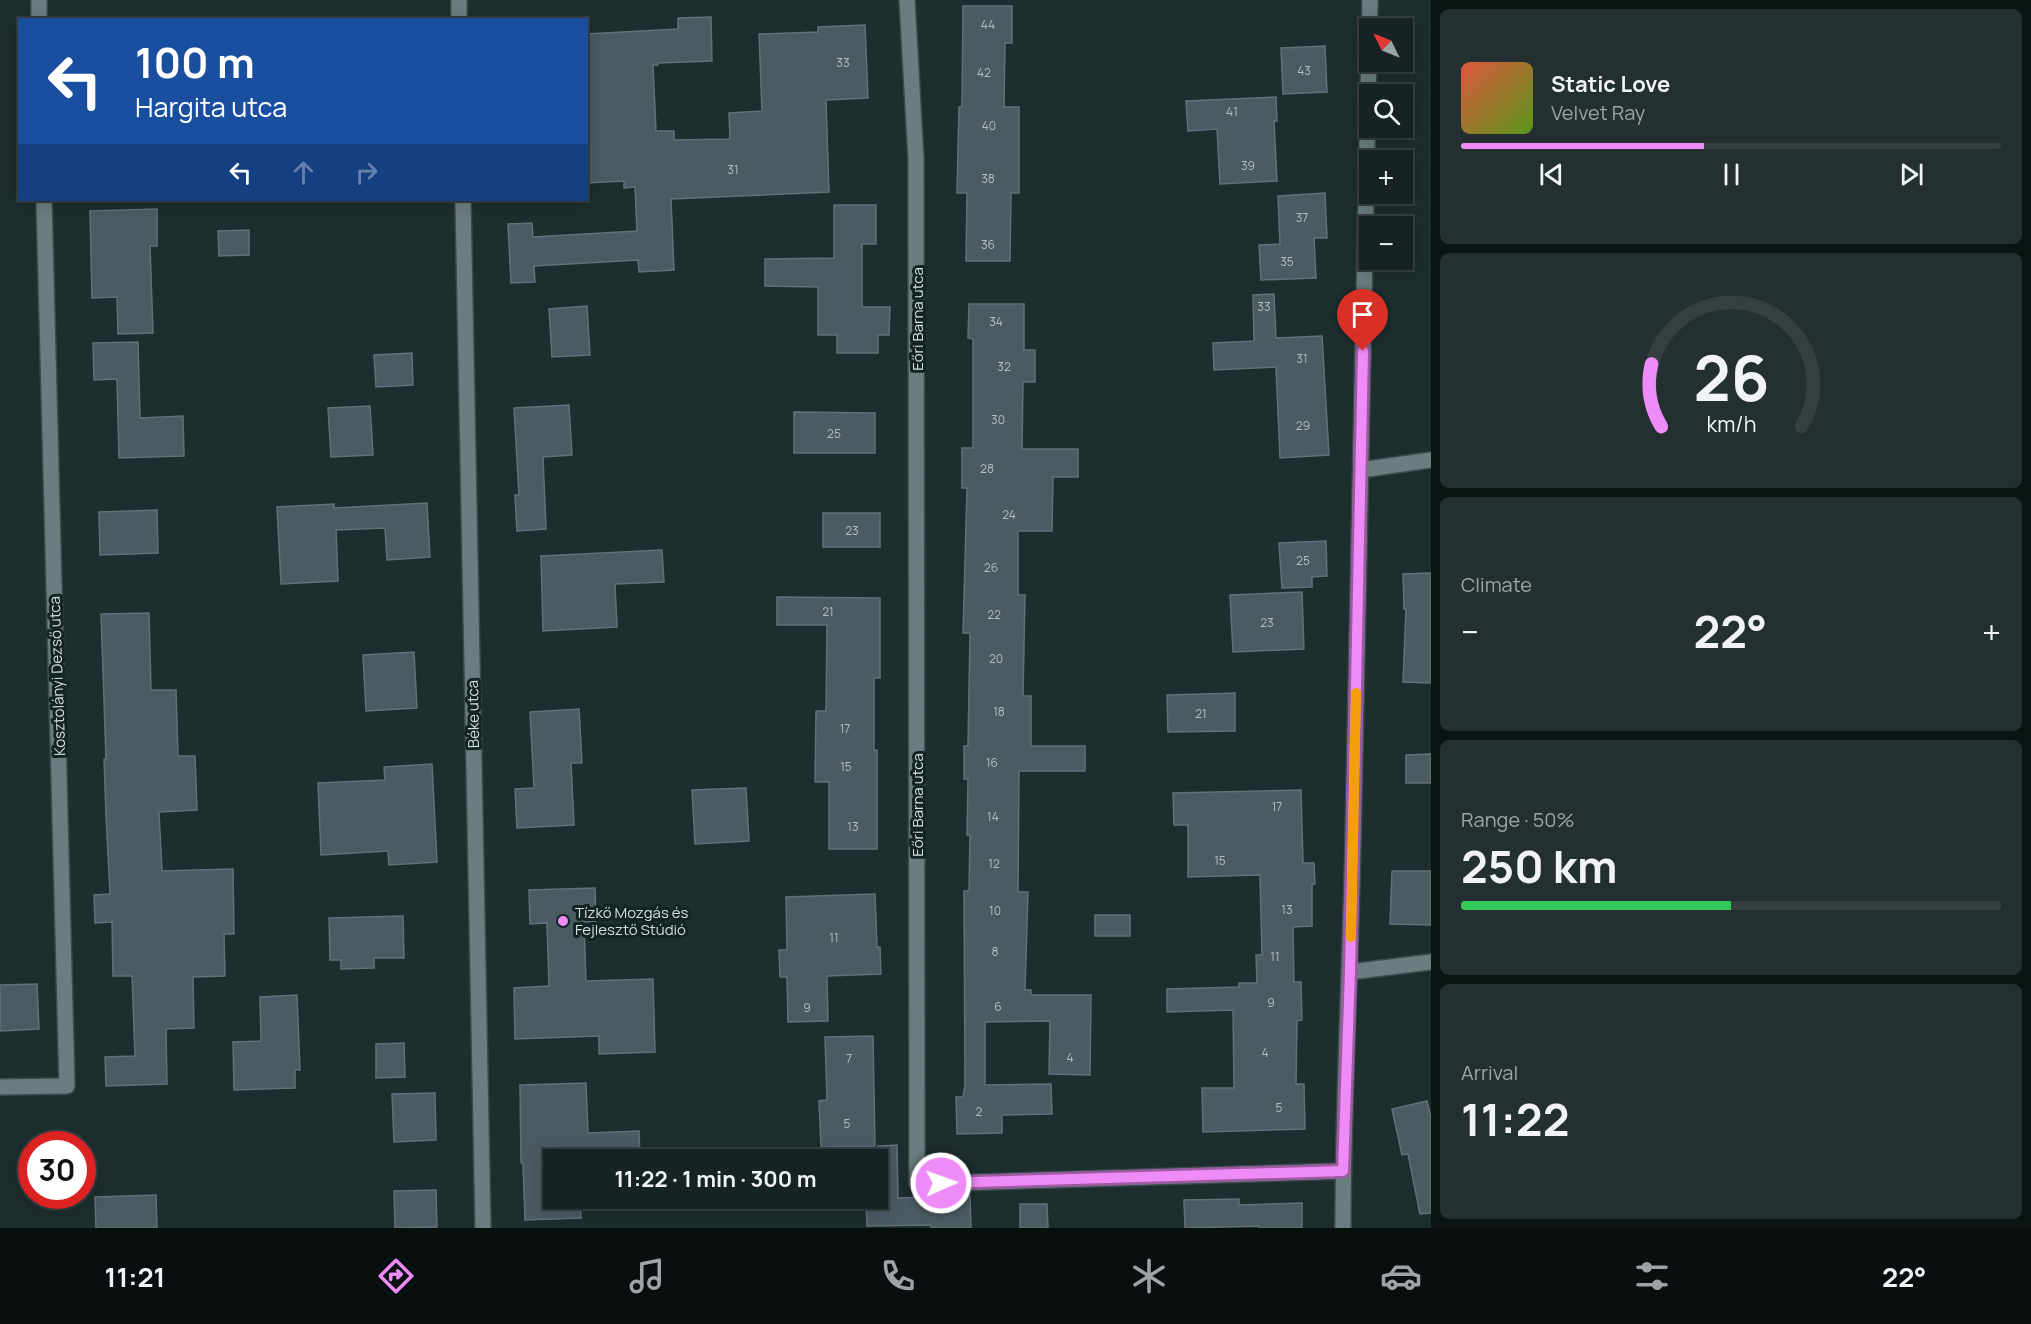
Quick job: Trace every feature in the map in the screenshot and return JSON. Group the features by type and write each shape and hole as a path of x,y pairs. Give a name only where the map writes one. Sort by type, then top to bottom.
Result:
{"street":[{"path":"39,0 39,18"},
{"path":"459,0 459,18"},
{"name":"Eőri Barna utca","path":"907,0 916,159 917,1184 1343,1171"},
{"path":"1344,1228 1343,1171 1350,972 1370,0"},
{"name":"Kosztolányi Dezső utca","path":"0,1087 67,1086 44,201"},
{"name":"Béke utca","path":"463,201 483,1228"},
{"path":"1361,470 1431,460"},
{"path":"1350,972 1431,962"}],"building":[{"path":"963,6 1012,6 1012,43 1005,43 1004,107 1019,107 1019,193 1011,193 1010,261 966,261 967,193 957,193 959,107 962,107"},
{"path":"711,17 712,61 653,65 656,131 674,131 674,140 730,139 729,113 762,111 759,34 818,32 818,27 865,25 868,98 826,100 829,192 671,199 674,270 639,272 638,260 534,266 535,282 511,283 508,224 532,223 533,237 637,231 635,187 624,188 624,181 588,183 588,34 678,29 678,18"},
{"path":"1325,46 1327,92 1283,94 1281,48"},
{"path":"1276,97 1277,121 1274,121 1277,181 1220,184 1217,129 1188,131 1186,101"},
{"path":"1325,193 1327,238 1314,238 1316,278 1261,280 1259,245 1280,244 1278,196"},
{"path":"834,205 876,205 876,244 862,244 862,307 890,307 889,335 878,335 878,353 837,353 837,335 818,335 818,287 765,286 765,259 834,258"},
{"path":"157,209 157,246 150,246 153,333 118,334 117,297 92,298 90,211"},
{"path":"249,230 249,255 219,256 218,231"},
{"path":"1274,294 1276,338 1322,336 1329,455 1280,458 1276,367 1214,370 1213,343 1254,341 1253,295"},
{"path":"969,304 1024,304 1024,350 1035,350 1035,382 1023,382 1022,449 1078,449 1078,477 1053,477 1052,531 1018,531 1018,595 1025,595 1023,696 1031,696 1031,746 1085,746 1085,771 1019,771 1018,892 1028,892 1025,990 1031,990 1031,995 1091,995 1090,1075 1049,1074 1050,1021 985,1022 985,1085 1051,1084 1052,1114 1002,1115 1002,1133 957,1134 956,1097 963,1097 965,1085 964,891 969,891 970,835 967,835 968,779 964,779 964,746 968,746 970,633 963,633 967,488 962,488 962,448 973,448 973,339 968,338"},
{"path":"587,306 590,355 552,357 549,309"},
{"path":"138,342 140,418 183,416 184,456 119,458 117,379 94,380 93,343"},
{"path":"412,353 413,385 376,387 374,355"},
{"path":"569,405 572,455 543,457 546,529 517,531 515,495 519,495 514,408"},
{"path":"370,406 373,455 331,457 328,408"},
{"path":"794,412 875,413 875,453 794,453"},
{"path":"427,503 430,557 387,560 385,528 336,530 338,581 281,584 277,507 334,504 334,508"},
{"path":"157,510 158,553 100,555 99,512"},
{"path":"823,513 880,513 880,547 823,547"},
{"path":"1326,541 1327,576 1312,577 1312,587 1282,588 1279,543"},
{"path":"662,550 664,582 615,584 617,627 543,631 541,556"},
{"path":"1431,573 1431,683 1403,682 1406,609 1404,609 1403,574"},
{"path":"1302,592 1304,649 1233,652 1230,595"},
{"path":"777,597 880,598 880,678 874,678 877,849 829,849 829,782 815,782 816,711 826,711 827,625 777,625"},
{"path":"149,613 151,690 176,690 178,756 195,756 197,810 159,812 162,871 233,869 234,934 224,934 225,976 193,977 194,1028 166,1029 167,1084 106,1086 105,1057 135,1056 132,976 113,976 112,922 95,923 94,895 110,894 101,614"},
{"path":"414,652 417,708 366,711 363,655"},
{"path":"1235,693 1235,731 1168,732 1167,695"},
{"path":"579,709 582,763 571,763 574,825 517,828 515,789 534,788 530,712"},
{"path":"1431,754 1431,783 1406,783 1406,755"},
{"path":"432,764 437,862 389,865 388,851 321,855 318,783 385,780 384,767"},
{"path":"746,788 749,841 695,844 692,790"},
{"path":"1301,790 1303,863 1314,863 1315,884 1312,884 1312,926 1293,927 1294,982 1301,982 1302,1020 1297,1021 1296,1084 1304,1084 1305,1129 1203,1132 1202,1088 1234,1088 1233,1010 1167,1012 1167,989 1239,987 1239,983 1257,983 1256,955 1262,955 1260,875 1188,877 1188,825 1174,825 1173,793"},
{"path":"1392,871 1431,871 1431,925 1390,924"},
{"path":"595,888 596,921 584,922 586,981 653,979 655,1052 599,1054 599,1036 515,1039 514,988 549,986 547,923 530,924 529,890"},
{"path":"875,894 877,947 880,947 881,974 827,976 828,1021 788,1022 787,977 780,977 779,950 787,950 786,897"},
{"path":"1095,915 1130,915 1130,936 1095,936"},
{"path":"403,916 404,958 374,958 374,968 341,969 341,960 330,960 329,918"},
{"path":"37,984 39,1029 0,1031 0,985"},
{"path":"297,995 300,1070 295,1070 295,1088 234,1090 233,1042 261,1041 260,997"},
{"path":"873,1036 875,1146 821,1147 819,1101 827,1100 825,1037"},
{"path":"404,1043 405,1077 376,1078 376,1044"},
{"path":"586,1083 588,1133 639,1131 640,1149 543,1149 543,1209 581,1209 581,1218 525,1220 523,1163 521,1163 520,1085"},
{"path":"435,1093 436,1140 394,1142 392,1094"},
{"path":"1427,1101 1431,1118 1431,1213 1420,1214 1408,1154 1402,1155 1392,1109"},
{"path":"897,1145 898,1198 970,1196 971,1228 931,1228 931,1225 867,1226 866,1209 888,1209 888,1149 878,1149 878,1146"},
{"path":"436,1190 437,1227 395,1228 394,1191"},
{"path":"156,1195 157,1228 96,1228 96,1197"},
{"path":"1239,1199 1239,1205 1302,1203 1302,1228 1259,1228 1259,1226 1185,1228 1184,1200"},
{"path":"1020,1204 1047,1204 1048,1228 1020,1228"}],"slow traffic":[{"path":"1351,937 1356,693"}],"place":[{"name":"Tízkő Mozgás és Fejlesztő Stúdió","path":"563,921"}],"route":[{"path":"941,1183 1343,1171 1350,972 1363,351"}]}
